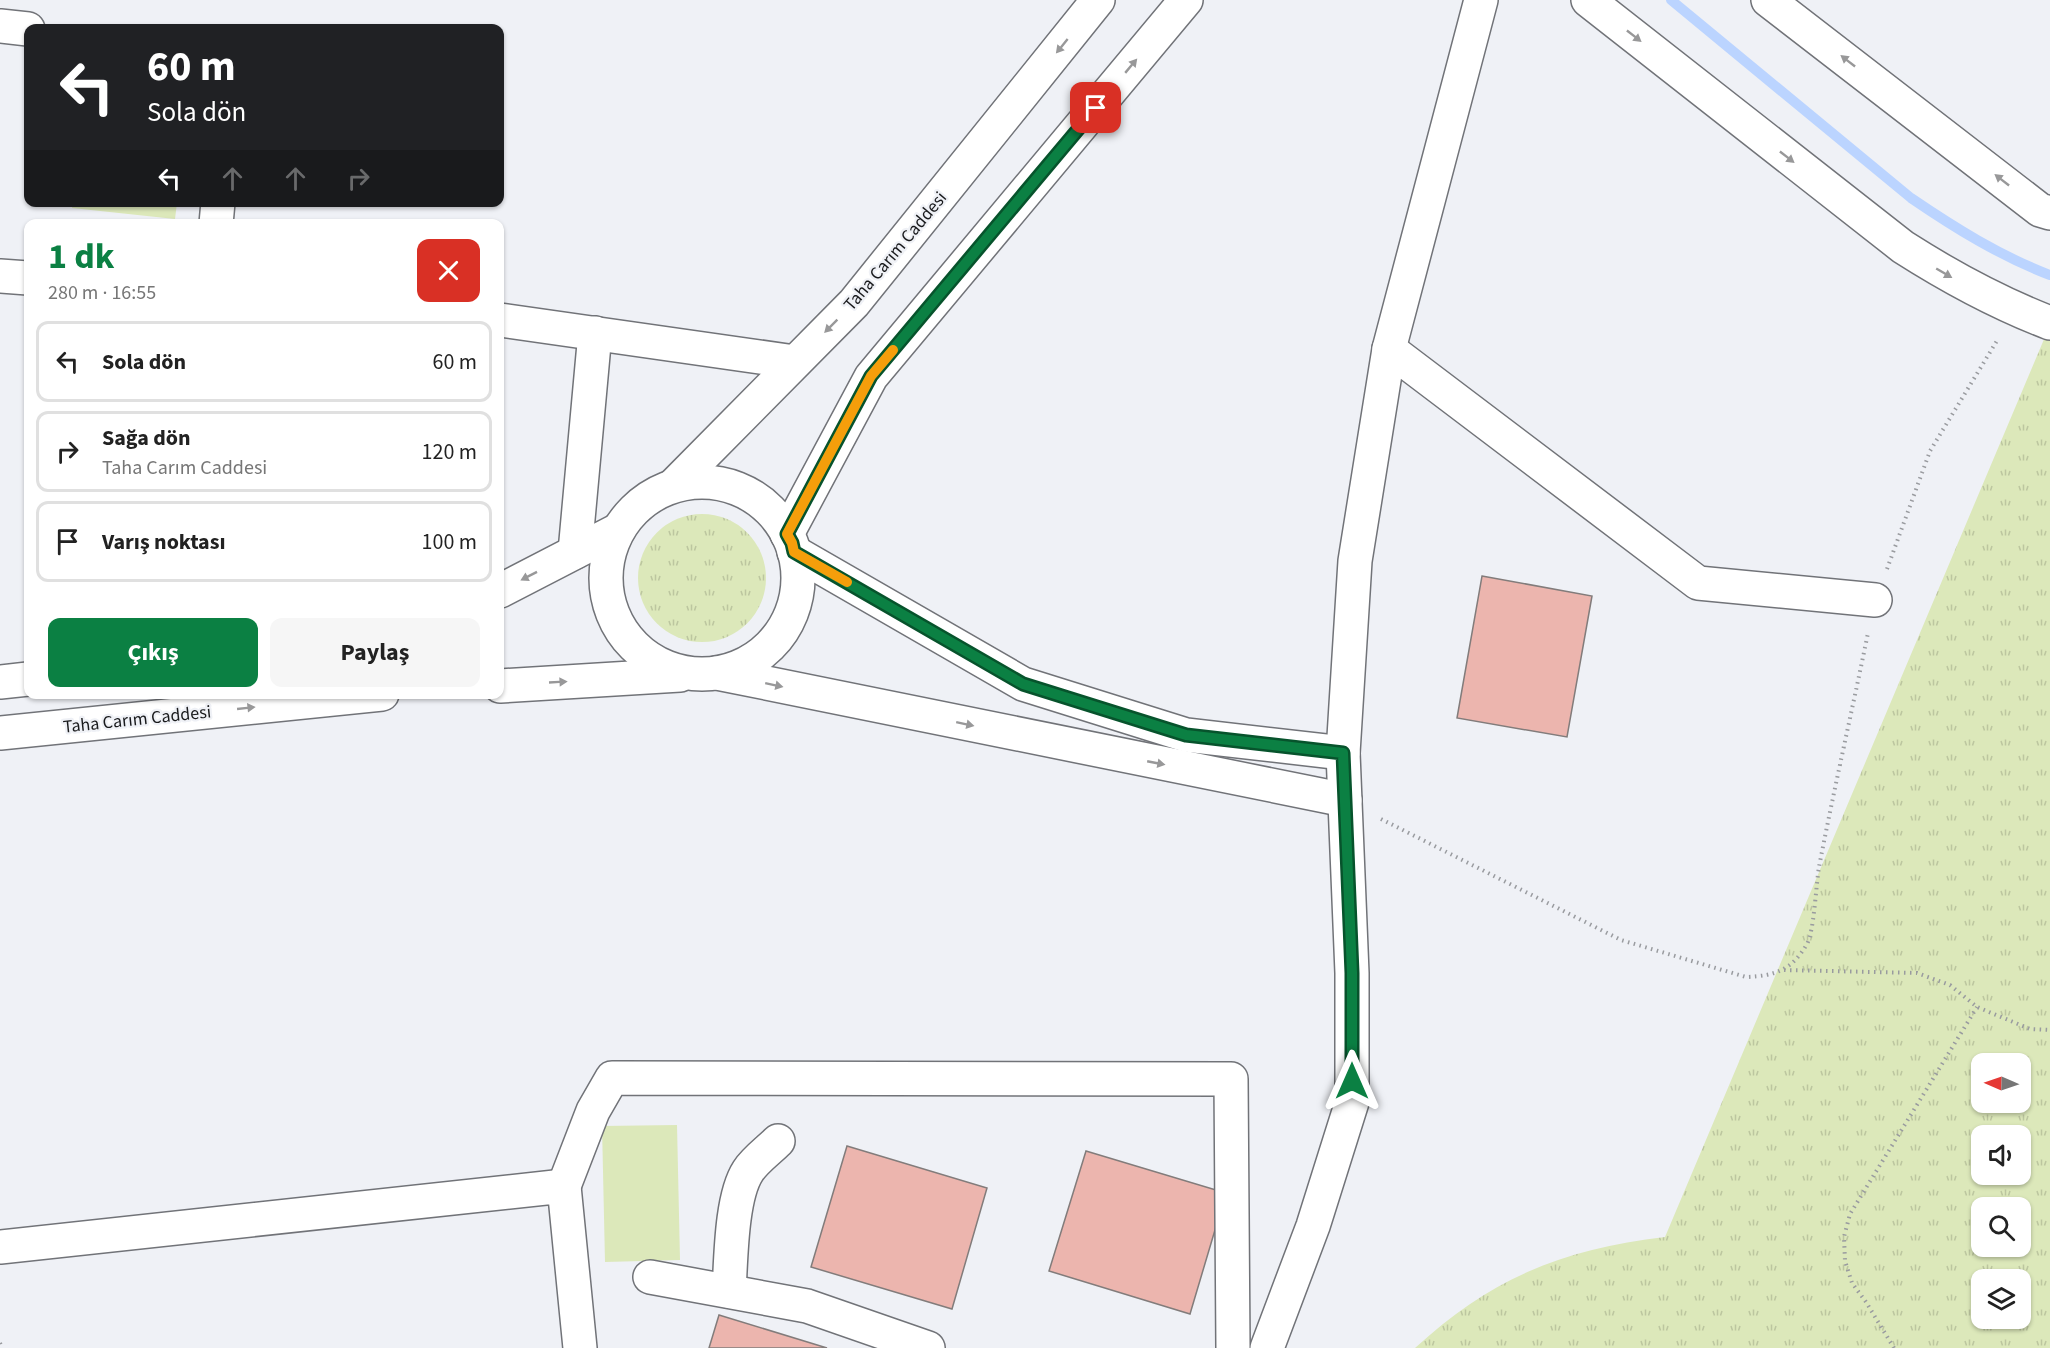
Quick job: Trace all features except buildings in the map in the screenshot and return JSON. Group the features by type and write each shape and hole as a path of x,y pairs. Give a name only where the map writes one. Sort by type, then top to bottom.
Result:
{"street":[{"name":"Taha Carım Caddesi","path":"674,485 854,303 1098,0"},
{"path":"790,543 871,376 1186,0"},
{"path":"1267,1348 1313,1226 1352,1102 1352,973 1343,753 1355,561 1389,349 1481,0"},
{"path":"1588,0 1903,247 1957,281 2015,310 2050,323"},
{"path":"1768,0 2040,210 2050,213"},
{"path":"0,26 24,29"},
{"path":"0,276 24,278"},
{"path":"504,321 795,362"},
{"path":"575,552 595,333"},
{"path":"1389,349 1698,583 1875,600"},
{"path":"504,686 705,673 741,666 761,654 778,636 790,615 797,592 798,567 790,543 778,518 757,498 731,485 702,481 674,485 651,495 632,511 618,530 608,556 606,583 611,610 624,634 643,654 666,667 705,673 1345,800"},
{"path":"504,589 618,530"},
{"path":"790,543 1023,684 1186,735 1343,753"},
{"path":"0,682 24,679"},
{"name":"Taha Carım Caddesi","path":"0,733 333,699"},
{"path":"580,1348 564,1186 593,1111 612,1078 1231,1079 1233,1348"},
{"path":"729,1291 734,1219 742,1183 748,1171 778,1141"},
{"path":"0,1247 564,1186"},
{"path":"650,1277 807,1306 928,1348"}],"path":[{"path":"1784,970 1798,958 1809,941 1819,869 1875,600 1930,451 2015,310"},
{"path":"1345,800 1621,940 1746,977 1766,976 1784,970 1917,972 1950,985 1977,1007 2030,1029 2050,1030"},
{"path":"1894,1348 1852,1283 1845,1261 1844,1237 1850,1214 1977,1007"},
{"path":"0,1343 2,1348"}],"green space":[{"path":"72,207 176,207 175,219"},
{"path":"2050,325 2050,1348 1415,1348 1443,1324 1501,1285 1561,1259 1628,1242 1665,1237"},
{"path":"702,514 727,519 747,533 761,553 766,578 761,603 747,623 727,637 702,642 677,637 657,623 643,603 638,578 643,553 657,533 677,519"},
{"path":"677,1125 680,1260 605,1262 602,1126"}],"waterway":[{"path":"1671,0 1911,198 1978,241 2050,275"}],"slow traffic":[{"path":"847,582 794,552 787,534 871,376 893,350"}],"route":[{"path":"1096,108 871,376 787,534 794,552 1023,684 1186,735 1343,753 1352,973 1352,1081"}]}
